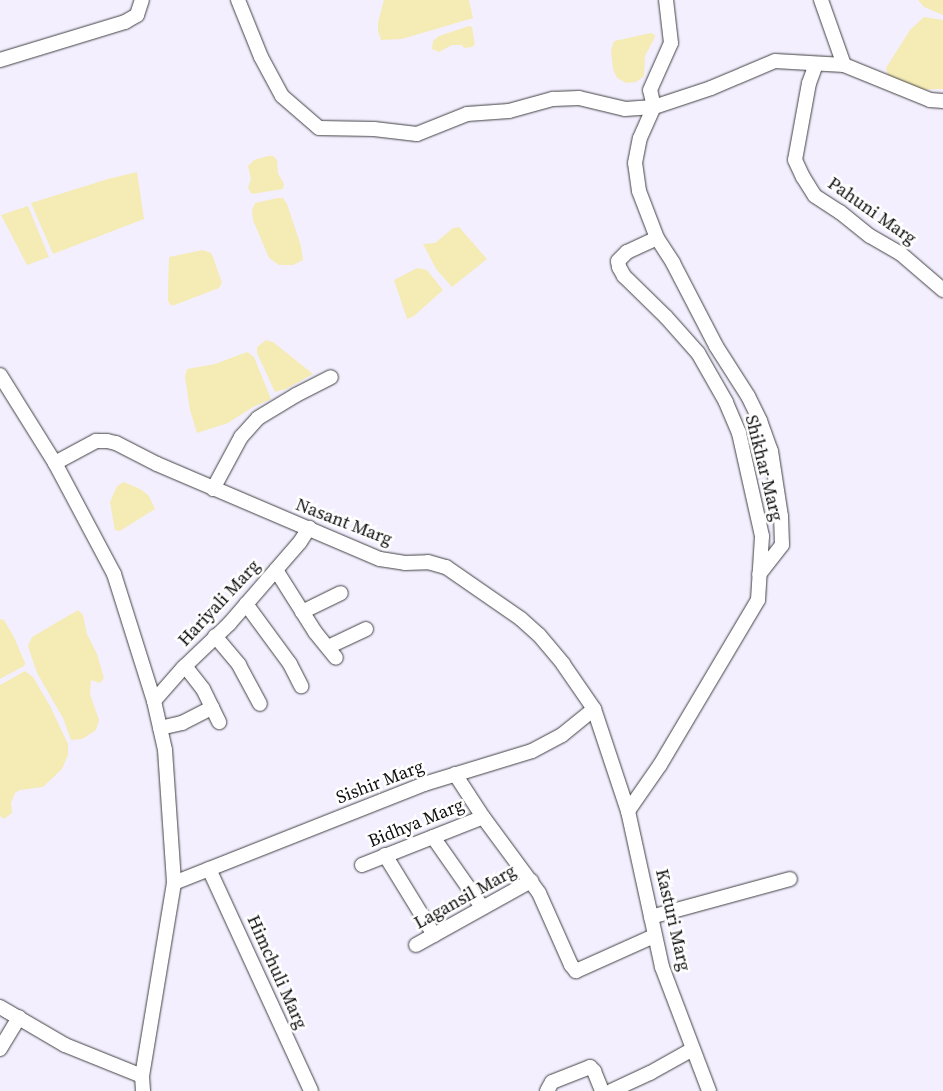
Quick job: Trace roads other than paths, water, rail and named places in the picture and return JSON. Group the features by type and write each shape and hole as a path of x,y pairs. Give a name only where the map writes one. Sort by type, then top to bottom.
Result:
{"street":[{"path":"0,60 125,22 136,15 142,0"},
{"path":"238,0 261,57 282,96 319,128 374,129 417,134 467,114 509,111 553,99 579,98 625,109 654,108 711,88 775,61 844,66 930,100 943,101"},
{"path":"666,0 671,43 650,90 654,108 640,138 635,163 638,191 657,238 674,263 716,346 748,396 760,420 771,451 781,516 782,545 760,574"},
{"path":"821,0 844,66"},
{"name":"Pahuni Marg","path":"816,64 809,83 795,160 803,177 815,196 840,212 870,236 900,253 943,290"},
{"name":"Shikhar Marg","path":"628,811 665,756 758,600 762,536 739,433 726,402 698,354 666,318 624,276 619,266 618,261 621,256 657,238"},
{"path":"0,375 55,463 114,574 154,701 165,750 174,883 142,1076 143,1091"},
{"path":"213,489 241,437 258,418 331,377"},
{"name":"Nasant Marg","path":"55,463 96,442 107,440 213,489 380,559 428,562 446,567 520,619 539,635 563,664 594,709 628,811"},
{"name":"Hariyali Marg","path":"154,701 185,666 246,604 309,528"},
{"path":"276,570 302,612 332,653 366,629"},
{"path":"302,612 341,593"},
{"path":"246,604 290,664 301,686"},
{"path":"215,636 239,665 260,704"},
{"path":"185,666 203,689 219,722"},
{"path":"160,728 182,723 212,708"},
{"name":"Sishir Marg","path":"174,883 424,784 532,751 562,735 594,709"},
{"path":"455,774 483,817 539,893 571,965 576,971 654,936"},
{"name":"Kasturi Marg","path":"628,811 662,967 709,1091"},
{"name":"Bidhya Marg","path":"362,865 483,817"},
{"path":"433,837 482,907"},
{"path":"385,855 434,935"},
{"name":"Himchuli Marg","path":"209,869 311,1091"},
{"path":"651,917 790,879"},
{"name":"Lagansil Marg","path":"416,945 531,881"},
{"path":"0,1007 64,1045 142,1076"},
{"path":"0,1049 19,1018"},
{"path":"611,1091 650,1073 693,1049"},
{"path":"547,1091 552,1082 590,1067 594,1071 602,1091"}]}
